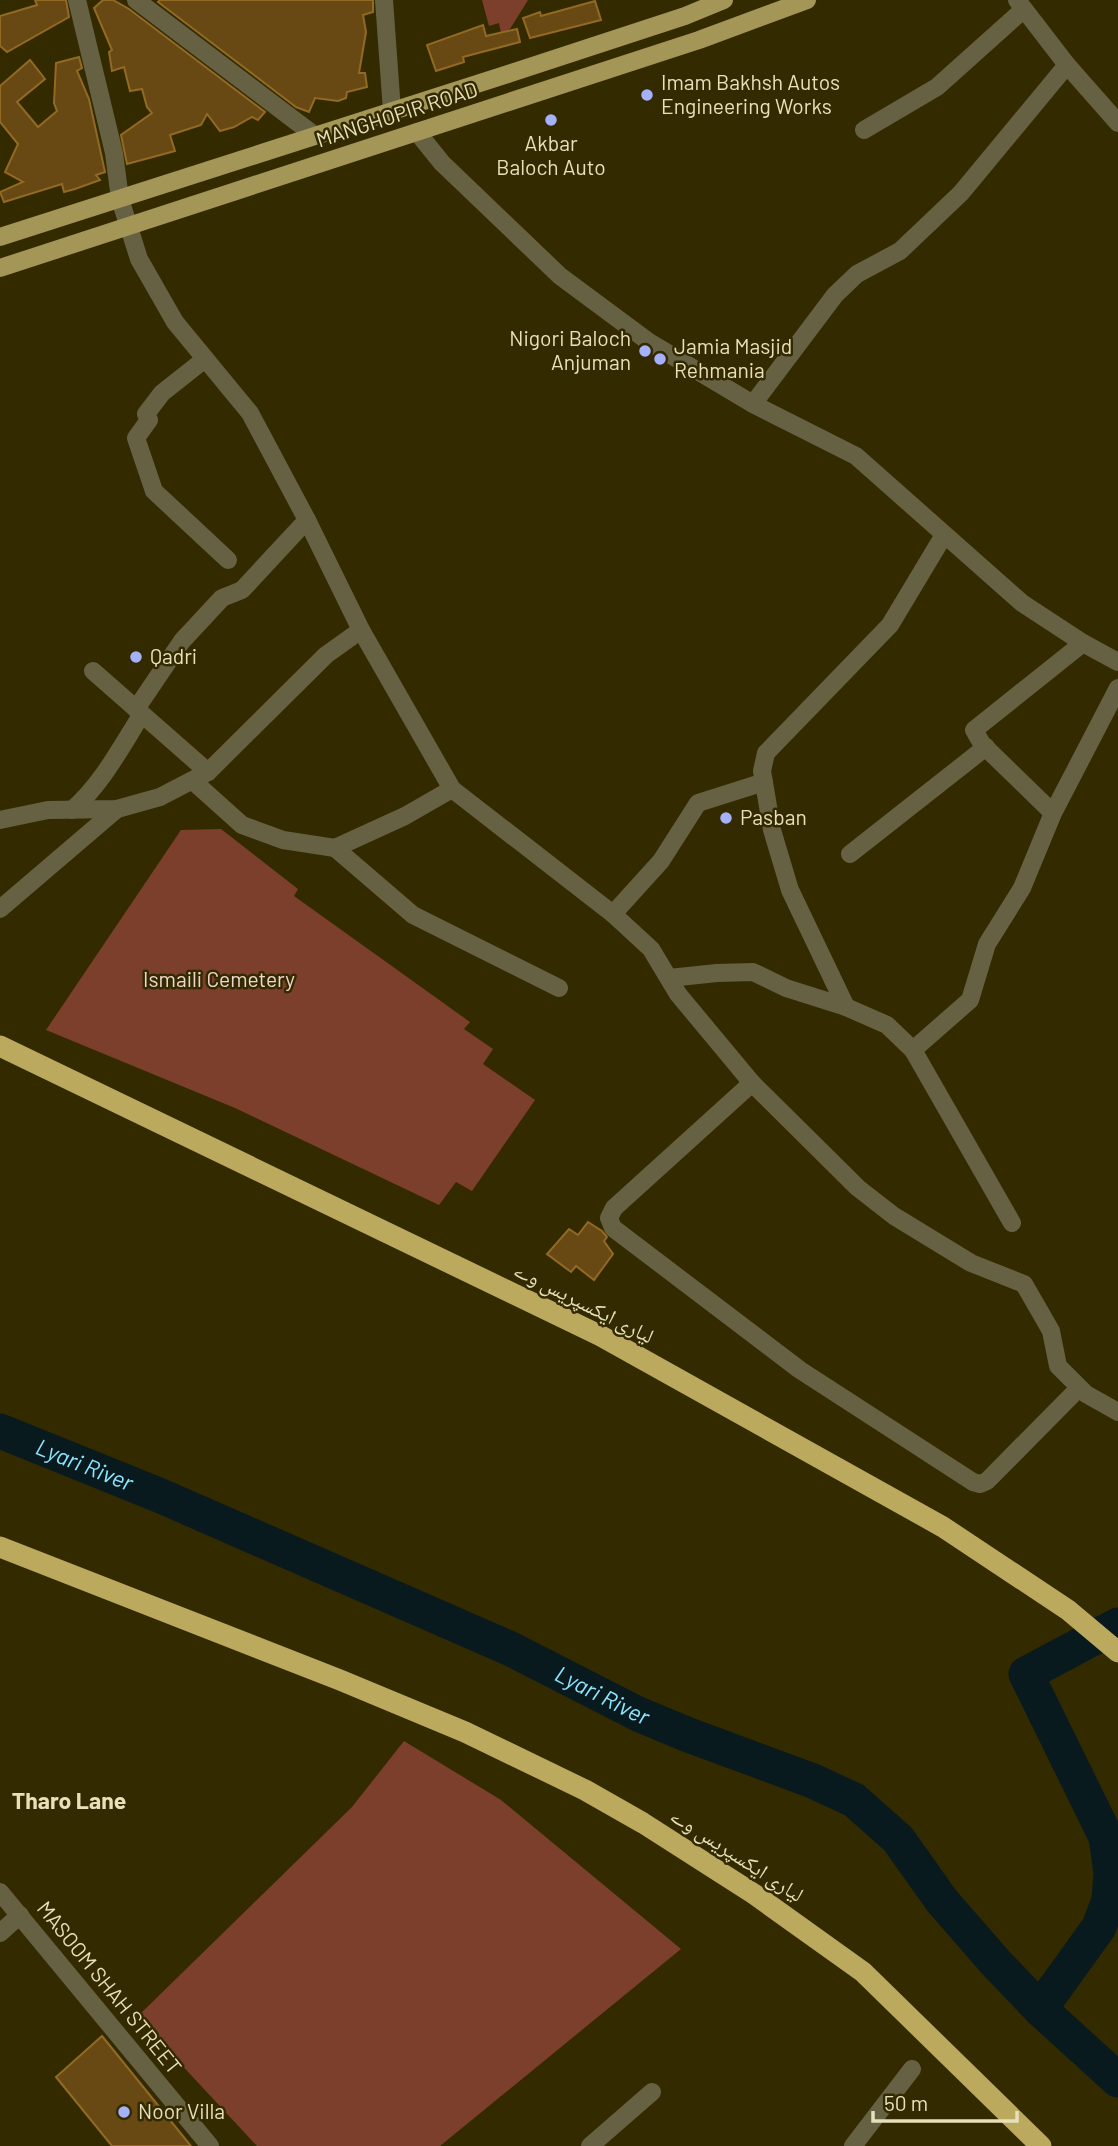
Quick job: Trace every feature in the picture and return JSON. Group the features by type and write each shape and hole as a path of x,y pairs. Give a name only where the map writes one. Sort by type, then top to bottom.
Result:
{"highway":[{"name":"لیاری ایکسپریس وے","path":"0,1046 601,1336 943,1527 1068,1610 1118,1652"},
{"name":"لیاری ایکسپریس وے","path":"0,1547 340,1680 465,1732 585,1790 643,1823 754,1894 863,1972 1041,2146"}],"main road":[{"name":"MANGHOPIR ROAD","path":"0,237 685,16 724,0"},
{"name":"MANGHOPIR ROAD","path":"0,268 699,40 807,0"}],"street":[{"path":"77,0 114,153 120,199 139,259 175,323 250,413 361,630 452,789 612,914 651,949 678,994 752,1083 858,1188 894,1216 971,1263 1024,1284 1051,1331 1058,1366 1086,1394 1118,1412"},
{"path":"136,0 314,135"},
{"path":"384,0 392,111"},
{"path":"864,130 937,87 1020,5 1067,65 1118,123"},
{"path":"753,404 835,295 857,274 900,251 961,193 1067,65"},
{"path":"417,132 442,163 560,276 649,342 753,404 856,456 1022,603 1083,643 1118,662"},
{"path":"205,359 162,393 146,414 149,420 136,439 154,491 228,560"},
{"path":"72,810 99,782 182,641 222,598 242,590 307,520"},
{"path":"846,1007 790,890 772,830 762,771 766,753 890,625 944,535"},
{"path":"0,820 48,810 117,809 160,797 200,776 326,655 361,630"},
{"path":"1053,813 986,747 974,730 1083,643"},
{"path":"93,671 139,711 242,825 283,840 335,849 413,915 559,988"},
{"path":"913,1051 970,1000 987,944 1022,888 1053,813 1118,688"},
{"path":"850,854 986,747"},
{"path":"612,914 661,860 698,803 764,782"},
{"path":"335,849 405,816 452,789"},
{"path":"0,909 117,809"},
{"path":"668,978 753,972 786,988 846,1007 887,1025 913,1051 1012,1223"},
{"path":"752,1083 614,1208 609,1217 613,1228 800,1370 973,1482 980,1484 987,1481 1079,1388"},
{"name":"MASOOM SHAH STREET","path":"0,1892 210,2146"},
{"path":"0,1933 20,1914"},
{"path":"853,2146 912,2068"},
{"path":"590,2146 652,2092"}],"green space":[{"path":"482,0 528,0 510,29 501,33 499,23 489,26"},
{"name":"Ismaili Cemetery","path":"221,829 298,889 294,896 470,1022 464,1029 493,1049 483,1064 535,1100 472,1191 456,1182 439,1205 235,1108 46,1030 181,830"},
{"path":"404,1741 501,1800 681,1949 440,2146 257,2146 137,2017 352,1807"}],"building":[{"path":"35,0 66,0 69,17 7,52 0,46 0,16 37,5"},
{"path":"103,0 113,0 129,9 265,112 258,120 252,117 220,131 207,114 201,125 170,135 175,151 127,164 121,135 152,113 147,107 142,89 130,91 124,67 112,71 109,52 112,50 94,8"},
{"path":"373,0 373,12 363,15 366,32 359,73 365,73 367,87 347,92 346,98 338,101 315,98 309,112 296,107 158,2"},
{"path":"595,1 601,20 530,38 523,18 540,12 541,16"},
{"path":"483,25 486,36 517,29 520,42 463,57 464,62 436,71 427,45"},
{"path":"79,57 82,68 77,71 89,99 105,172 96,175 100,180 75,189 64,192 62,184 4,202 0,192 23,182 5,172 18,144 0,122 0,86 30,60 45,79 17,102 38,127 57,111 54,103 56,63"},
{"path":"588,1222 607,1237 604,1241 613,1254 594,1280 576,1266 571,1272 547,1254 569,1229 578,1235"},
{"name":"Noor Villa","path":"102,2036 191,2146 112,2146 56,2077"}],"waterway":[{"name":"Lyari River","path":"0,1431 161,1496 511,1649 638,1714 813,1781 854,1800 898,1839 942,1901 996,1963 1040,2009 1118,2080"},
{"path":"1040,2009 1099,1927 1109,1900 1111,1873 1106,1837 1026,1674 1118,1625"}],"place":[{"name":"Imam Bakhsh Autos Engineering Works","path":"647,95"},
{"name":"Akbar Baloch Auto","path":"551,120"},
{"name":"Nigori Baloch Anjuman","path":"645,351"},
{"name":"Jamia Masjid Rehmania","path":"660,359"},
{"name":"Qadri","path":"136,657"},
{"name":"Pasban","path":"726,818"},
{"name":"Noor Villa","path":"124,2112"}],"district":[{"name":"Tharo Lane","path":"69,1801"}]}
